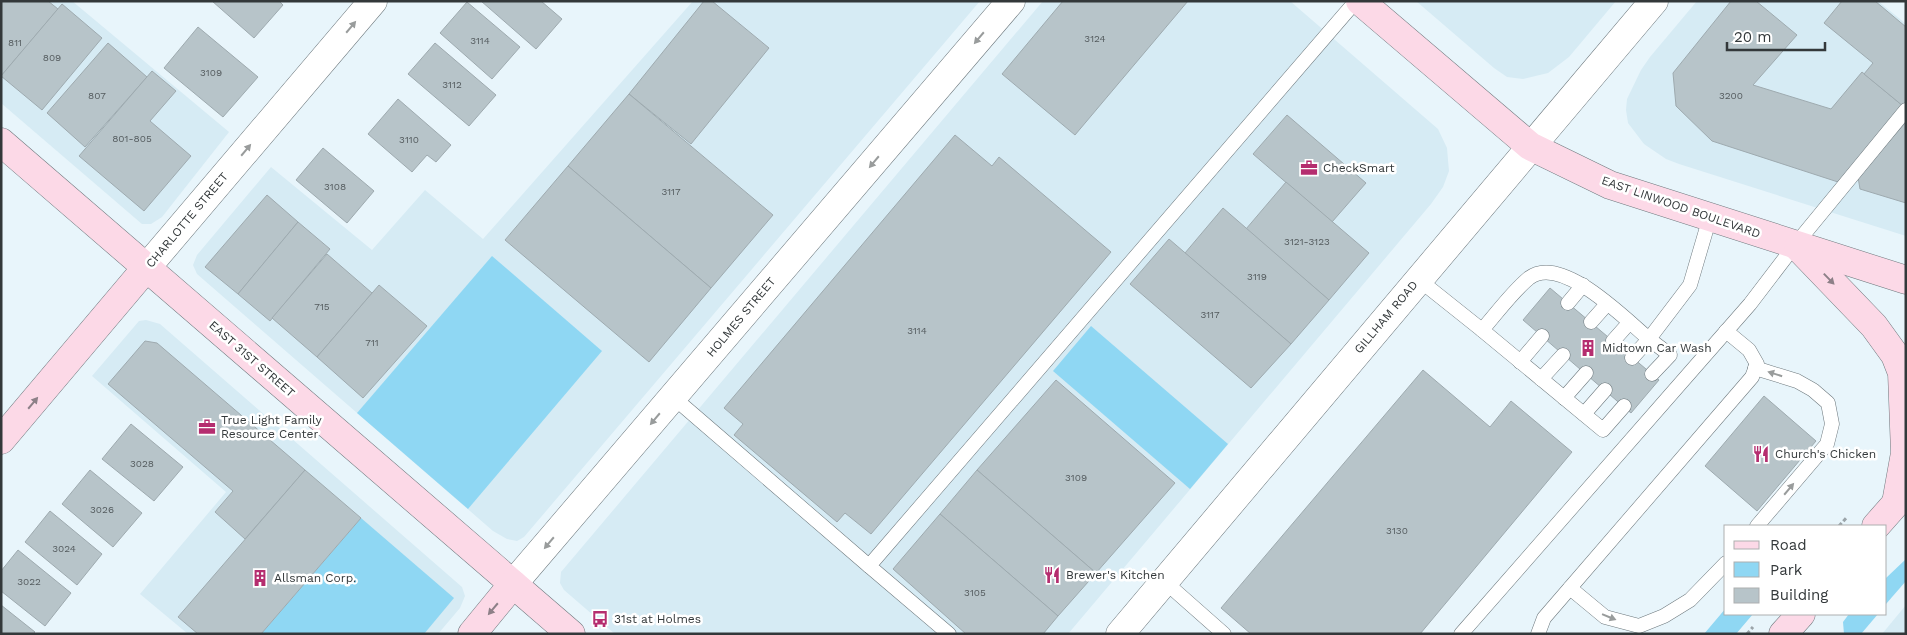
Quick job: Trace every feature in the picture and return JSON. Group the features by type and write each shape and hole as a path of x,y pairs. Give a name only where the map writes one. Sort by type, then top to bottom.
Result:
{"main road":[{"name":"EAST LINWOOD BOULEVARD","path":"1358,1 1530,146 1610,185 1906,280"},
{"name":"EAST 31ST STREET","path":"1,142 571,634"},
{"path":"1795,245 1874,326 1895,355 1902,373 1905,453 1902,502 1877,525"},
{"name":"CHARLOTTE STREET","path":"1,440 146,268"},
{"name":"HOLMES STREET","path":"472,634 513,584"},
{"path":"1783,634 1800,615"}],"street":[{"name":"CHARLOTTE STREET","path":"146,268 373,1"},
{"name":"HOLMES STREET","path":"513,584 1011,1"},
{"name":"GILLHAM ROAD","path":"1120,634 1654,1"}],"lane":[{"path":"869,566 1358,1"},
{"path":"1461,634 1726,331 1906,110"},
{"path":"1632,358 1690,285 1710,217"},
{"path":"1482,330 1530,277 1555,272 1583,284 1670,356 1652,374"},
{"path":"1418,279 1603,430 1624,406"},
{"path":"1568,303 1583,284"},
{"path":"1591,322 1607,304"},
{"path":"1613,342 1629,322"},
{"path":"1538,634 1544,618 1752,377 1757,364 1749,350 1726,331"},
{"path":"1520,362 1542,336"},
{"path":"1541,379 1563,354"},
{"path":"1755,368 1797,381 1813,390 1828,403 1832,424 1827,444 1758,525"},
{"path":"1564,398 1586,373"},
{"path":"1584,414 1605,390"},
{"path":"673,397 949,634"},
{"path":"1570,588 1605,617 1639,626 1664,616 1690,600 1724,565"},
{"path":"1164,581 1224,634"}],"shaded area":[{"path":"1,1 72,1 229,132 162,217 151,224 142,224 1,103"},
{"path":"693,1 980,1 524,537 517,541 507,539 493,531 197,274 193,265 197,255 271,167 372,250 425,190 483,239"},
{"path":"1043,1 1290,1 1438,129 1447,148 1449,171 1443,187 1431,204 1068,634 615,634 564,590 560,583 561,572"},
{"path":"1416,1 1616,1 1569,57 1548,73 1523,79 1507,77 1494,68"},
{"path":"1697,1 1878,1 1906,24 1906,236 1679,164 1666,159 1644,144 1628,123 1627,99 1641,70 1650,57"},
{"path":"146,320 160,324 462,587 465,596 460,608 438,634 188,634 140,594 226,492 92,376 139,321"},
{"path":"1906,605 1906,634 1882,634"}],"green space":[{"path":"492,256 602,351 468,509 357,413"},
{"path":"1091,326 1228,444 1190,489 1053,371"},
{"path":"361,518 454,598 424,634 261,634"},
{"path":"1906,559 1906,581 1887,603 1887,577"},
{"path":"1724,610 1724,615 1752,615 1736,634 1704,634"},
{"path":"1848,615 1877,615 1861,634 1844,634 1843,622"}],"building":[{"path":"1,1 48,1 58,9 1,76"},
{"path":"212,1 279,1 283,5 254,38"},
{"path":"481,1 541,1 562,19 536,49"},
{"path":"704,1 712,1 769,48 691,144 629,94"},
{"path":"1063,1 1188,1 1075,135 1002,74"},
{"path":"1731,1 1756,1 1797,35 1753,85 1831,109 1862,72 1903,106 1838,182 1712,141 1676,106 1673,73"},
{"path":"1842,1 1875,1 1906,27 1906,102 1903,106 1864,74 1873,63 1824,23"},
{"path":"467,2 520,47 492,79 440,33"},
{"path":"62,4 102,38 42,110 1,76"},
{"path":"198,27 258,77 223,117 164,68"},
{"path":"108,43 147,77 85,147 47,113"},
{"path":"435,43 496,95 469,126 408,74"},
{"path":"152,71 176,91 150,121 191,156 144,211 79,156"},
{"path":"629,94 773,215 711,288 568,166"},
{"path":"398,99 451,145 436,162 427,155 412,172 368,134"},
{"name":"CheckSmart","path":"1287,115 1366,183 1332,222 1253,154"},
{"path":"1906,122 1906,203 1860,189 1858,177"},
{"path":"955,135 992,166 999,157 1111,252 871,534 845,513 837,522 734,435 743,424 724,408"},
{"path":"323,148 374,191 347,223 296,180"},
{"path":"568,166 711,288 649,362 505,240"},
{"path":"1286,182 1369,253 1329,300 1246,229"},
{"path":"267,195 298,222 238,294 205,267"},
{"path":"1223,208 1329,300 1291,344 1185,253"},
{"path":"298,222 330,249 270,321 238,294"},
{"path":"1169,239 1291,344 1251,388 1130,284"},
{"path":"327,254 372,293 317,357 272,318"},
{"path":"379,285 427,326 363,398 317,357"},
{"name":"Midtown Car Wash","path":"1550,288 1659,380 1631,413 1523,320"},
{"name":"True Light Family Resource Center","path":"145,341 157,343 305,470 245,539 215,512 233,491 108,384"},
{"path":"1423,370 1490,427 1511,401 1572,452 1420,634 1251,634 1221,608"},
{"path":"1056,380 1175,483 1096,573 977,470"},
{"name":"Church's Chicken","path":"1764,396 1816,441 1757,511 1705,466"},
{"path":"131,424 183,467 154,501 102,459"},
{"path":"90,470 142,513 113,547 62,504"},
{"name":"Allsman Corp.","path":"305,470 361,518 261,634 198,634 178,617"},
{"path":"977,470 1096,573 1058,616 940,514"},
{"path":"50,511 102,554 77,585 25,542"},
{"path":"940,514 1058,616 1043,634 966,634 893,569"},
{"path":"18,550 71,593 45,626 1,591 1,571"},
{"path":"1,605 35,632 33,634 1,634"}],"place":[{"name":"CheckSmart","path":"1309,168"},
{"name":"Midtown Car Wash","path":"1588,348"},
{"name":"True Light Family Resource Center","path":"207,427"},
{"name":"Church's Chicken","path":"1761,454"},
{"name":"Brewer's Kitchen","path":"1052,575"},
{"name":"Allsman Corp.","path":"260,578"},
{"name":"31st at Holmes","path":"600,619"}]}
